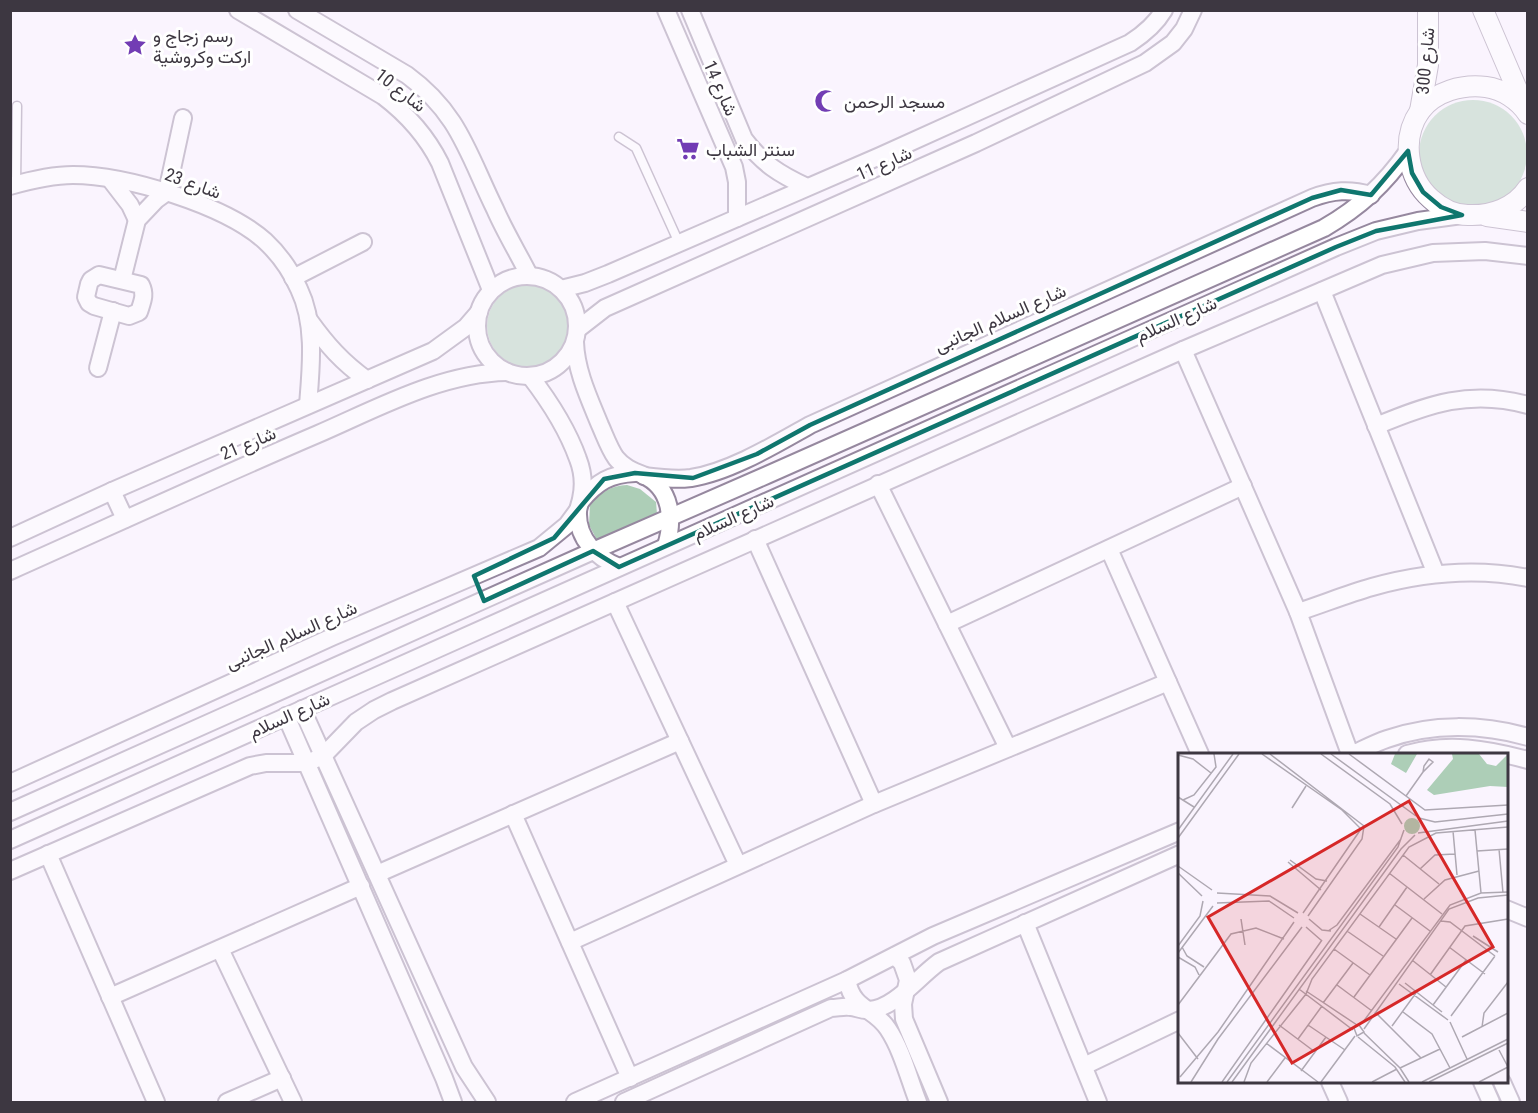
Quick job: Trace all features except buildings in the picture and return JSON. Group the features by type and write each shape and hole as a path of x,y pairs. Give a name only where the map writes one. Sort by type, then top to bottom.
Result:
{"street":[{"name":"شارع 10","path":"238,10 382,96 401,109 417,125 441,163 491,290"},
{"name":"شارع 10","path":"297,10 407,75 440,104 460,132 495,209 529,275"},
{"name":"شارع 14","path":"666,10 734,167 737,182 737,218"},
{"name":"شارع 14","path":"690,10 744,140 770,168 807,187"},
{"name":"شارع 11","path":"561,289 592,280 737,218 1130,43 1145,34 1164,10"},
{"name":"شارع 300","path":"1408,151 1411,132 1420,111 1428,65 1428,10"},
{"path":"1484,10 1527,112"},
{"name":"شارع 11","path":"576,335 605,308 890,181 1145,63 1173,43 1184,29 1192,12"},
{"path":"1420,111 1435,98 1453,88 1473,85 1493,88 1511,97 1527,112"},
{"path":"122,280 137,220 167,192 183,118"},
{"path":"1408,151 1412,173 1424,192 1440,207 1462,215 1527,222"},
{"name":"شارع السلام","path":"10,812 592,551 1324,228 1349,213 1371,195 1392,174 1408,151"},
{"path":"879,156 890,181"},
{"name":"شارع 23","path":"13,185 37,178 73,175 110,179 167,192 241,223 265,241 285,264 300,290 309,320 308,405"},
{"path":"110,179 130,205 137,220"},
{"path":"1484,216 1506,208 1527,188"},
{"name":"شارع السلام الجانبى","path":"10,783 332,637 539,548 567,525 596,484 604,479 614,475 640,474 660,478 693,478 710,473 757,454 810,425 1326,192 1356,191 1371,195"},
{"name":"شارع السلام","path":"10,840 1336,248 1376,231 1418,221 1462,215"},
{"path":"293,278 363,242"},
{"path":"10,871 250,766 266,763 307,763 323,756 356,722 374,710 878,484 1382,265 1433,253 1485,251 1527,256"},
{"path":"99,275 122,280 141,285 144,297 139,312 129,316 89,303 86,297 91,280 99,275"},
{"path":"576,335 570,353 553,369 530,376 507,372 485,353 479,340 477,326 479,312 491,290 515,277 529,275 542,278 561,289 572,303 577,315 576,356 584,388 608,442 618,461 640,474 664,494 671,517 666,546"},
{"path":"1322,291 1436,574"},
{"path":"98,368 113,311"},
{"name":"شارع 21","path":"10,538 442,346 479,312"},
{"name":"شارع 23","path":"309,320 346,365 367,380"},
{"path":"1184,350 1298,612 1352,753"},
{"name":"شارع 21","path":"10,571 230,471 428,387 466,375 507,372"},
{"path":"530,376 559,415 579,459 583,475 580,506 581,532 592,551 619,567"},
{"path":"1376,426 1421,407 1463,398 1506,399 1527,405"},
{"path":"757,454 767,475"},
{"path":"878,484 1008,748"},
{"path":"947,624 1243,486"},
{"path":"112,491 125,519"},
{"path":"755,539 874,804"},
{"path":"1109,549 1200,753"},
{"path":"1298,612 1373,586 1436,574 1479,573 1527,578"},
{"path":"474,576 484,601"},
{"path":"615,602 738,865"},
{"path":"570,942 874,804 1168,682"},
{"path":"302,709 464,1067 487,1102"},
{"path":"286,716 453,1102"},
{"path":"1354,753 1387,739 1425,729 1466,726 1505,731 1527,737"},
{"path":"377,874 680,741"},
{"path":"1412,753 1438,748 1468,747 1500,753"},
{"path":"1508,755 1527,760"},
{"path":"513,814 630,1077"},
{"path":"575,1102 847,980 933,936 1178,831"},
{"path":"624,1102 643,1099 831,1008 849,1007 867,1011 882,1008 896,1000 939,962 1178,854"},
{"path":"48,855 156,1102"},
{"path":"111,998 360,886"},
{"path":"1508,910 1527,918"},
{"path":"1025,923 1098,1102"},
{"path":"220,949 293,1102"},
{"path":"895,956 902,963 908,980 903,1004 904,1019 939,1102"},
{"path":"847,980 853,998 888,1028 918,1102"},
{"path":"1084,1066 1178,1020"},
{"path":"226,1102 282,1078"},
{"path":"1330,1083 1339,1102"},
{"path":"1482,1083 1491,1102"},
{"path":"1502,1083 1511,1102"}],"lane":[{"path":"13,185 17,106"},
{"path":"619,137 636,148 679,243"}],"highlighted area":[{"path":"1408,151 1412,173 1423,192 1441,207 1462,215 1376,231 1336,247 619,567 593,551 484,601 474,576 554,538 604,479 635,473 693,478 757,454 810,425 1312,198 1341,190 1371,195"}],"green space":[{"path":"1473,100 1494,104 1511,116 1523,133 1527,154 1523,175 1511,192 1494,204 1473,208 1452,204 1435,192 1423,175 1419,154 1423,133 1435,116 1452,104"},
{"path":"520,285 536,285 551,292 562,303 569,318 566,342 557,355 536,367 520,367 505,360 494,349 487,334 487,318 494,303 505,292"},
{"path":"627,485 640,489 656,502 657,514 598,542 589,525 590,504 607,490"}],"place":[{"name":"رسم زجاج و اركت وكروشية","path":"135,45"},
{"name":"مسجد الرحمن","path":"826,101"},
{"name":"سنتر الشباب","path":"688,149"}]}
